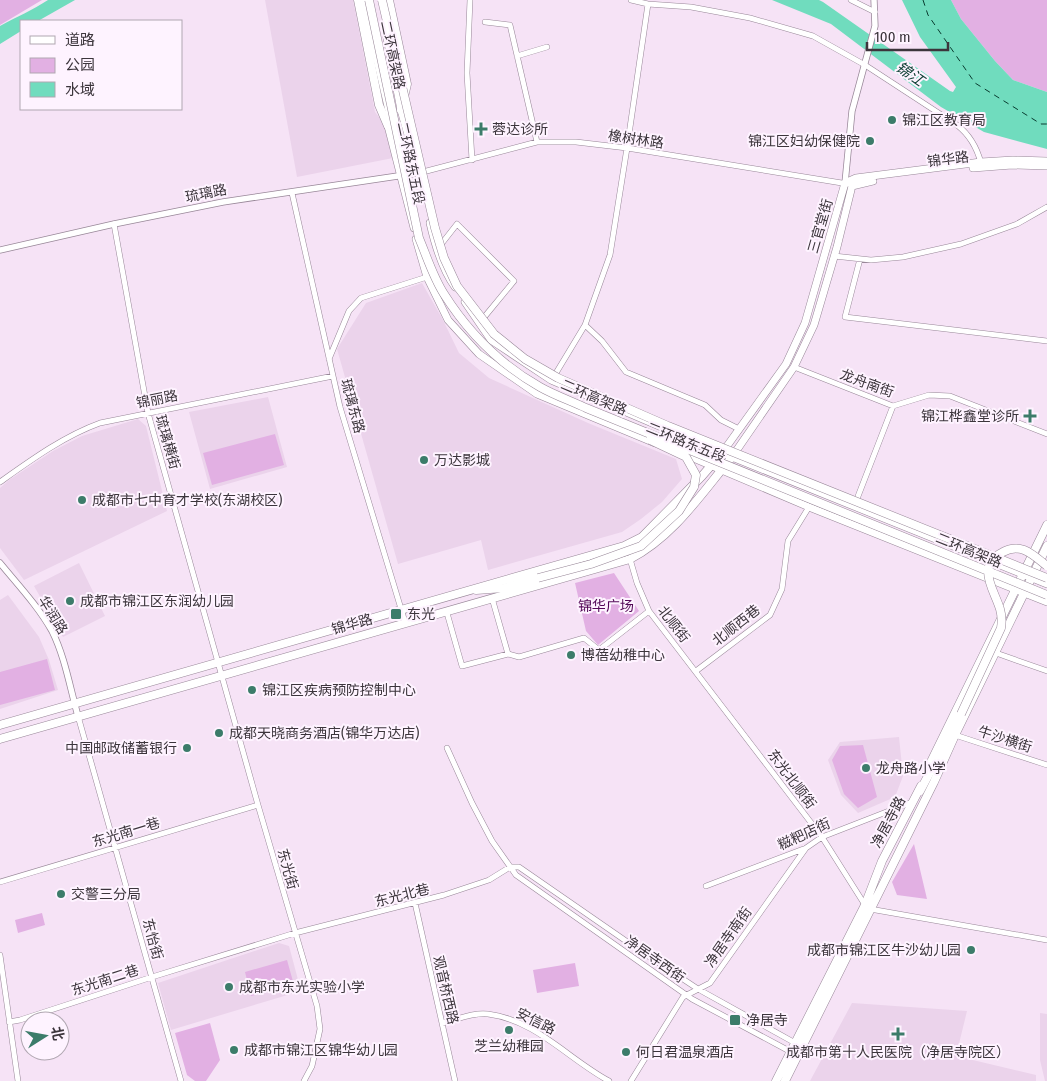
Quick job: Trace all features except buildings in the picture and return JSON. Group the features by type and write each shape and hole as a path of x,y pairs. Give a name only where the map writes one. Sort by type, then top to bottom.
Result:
{"main road":[{"path":"358,0 379,105 388,126"},
{"name":"二环路东五段","path":"363,0 389,111 388,126 427,277 448,320 479,354 537,394 810,507 1047,602"},
{"name":"二环高架路","path":"369,0 420,238 430,267 443,293 463,321 489,350 513,370 541,388 586,408 1047,595"},
{"name":"二环路东五段","path":"381,0 401,110 437,249 449,279 490,340 551,380 732,458 1047,584"},
{"name":"二环高架路","path":"381,0 435,228 444,258 457,286 494,334 525,359 558,378 668,426 1047,578"},
{"path":"389,0 407,84 401,110"},
{"path":"982,165 1014,160 1047,161"},
{"name":"锦华路","path":"848,184 982,165 1047,166"},
{"name":"三官堂街","path":"732,458 794,367 814,325 834,256 848,184"},
{"name":"三官堂街","path":"722,453 786,364 806,323 848,184"},
{"path":"476,590 504,588 592,564 641,546 679,511 694,487 696,475 686,457 607,421 586,408"},
{"name":"锦华路","path":"0,725 624,546 642,537 674,506 722,453"},
{"name":"锦华路","path":"0,739 222,674 630,559 647,550 676,525 732,458"},
{"name":"净居寺路","path":"868,907 882,861 912,802 920,791 924,777 1047,525"},
{"name":"净居寺路","path":"785,1081 798,1045 868,907 930,791 955,735 1047,546"},
{"path":"920,791 961,714 1001,628 1001,611 988,576 990,562 1005,550 1020,548 1029,552 1047,566"},
{"name":"净居寺路","path":"776,1081 794,1054"}],"street":[{"path":"470,0 467,73 472,160"},
{"path":"631,0 648,4 691,7 759,21 813,36 865,65 967,133 979,154 982,165"},
{"path":"851,0 875,12"},
{"path":"848,184 852,111 874,26 874,0"},
{"path":"551,380 585,325 610,254 648,4"},
{"path":"485,22 510,26 537,142"},
{"path":"517,56 547,47"},
{"name":"橡树林路","path":"418,173 537,142 576,142 627,148 848,184"},
{"name":"琉璃路","path":"0,250 223,202 418,173"},
{"name":"琉璃东路","path":"292,193 340,407 405,622"},
{"path":"834,256 871,260 904,258 961,244 1017,224 1047,207"},
{"name":"琉璃横街","path":"114,224 148,412 218,663"},
{"path":"437,249 457,224 514,281 480,323"},
{"path":"860,259 845,317 1047,340"},
{"path":"329,359 349,311 361,298 427,277"},
{"path":"585,325 602,341 626,372 705,405 721,420 739,429"},
{"name":"龙舟南街","path":"794,367 893,406 928,395 950,396 1047,434"},
{"name":"锦丽路","path":"0,482 65,440 89,427 148,412 333,376"},
{"path":"854,506 893,406"},
{"name":"北顺西巷","path":"696,671 770,615 782,588 788,542 810,507"},
{"name":"北顺街","path":"630,559 637,583 649,611 696,671"},
{"name":"华润路","path":"0,563 40,612 52,632 62,657 78,716"},
{"path":"492,598 508,654"},
{"path":"447,613 462,666 508,654 518,657 584,638 599,650 649,611"},
{"path":"996,653 1047,671"},
{"name":"东光街","path":"218,663 294,932 317,1006 320,1029 312,1066 304,1081"},
{"name":"东光北顺街","path":"696,671 822,837 868,907"},
{"name":"东怡街","path":"78,716 181,1081"},
{"name":"牛沙横街","path":"955,735 1047,765"},
{"name":"净居寺西街","path":"447,748 484,826 504,860 516,875 687,995 794,1054"},
{"name":"糍粑店街","path":"706,886 806,848 822,837 912,802"},
{"name":"东光南一巷","path":"0,882 258,804"},
{"name":"净居寺南街","path":"631,1081 683,997 710,982 806,848"},
{"name":"净居寺西街","path":"510,867 519,867 698,989 798,1045"},
{"name":"东光北巷","path":"294,932 415,904 489,880 510,867"},
{"name":"观音桥西路","path":"415,904 455,1081"},
{"path":"868,907 1047,940"},
{"name":"东光南二巷","path":"9,1022 294,932"},
{"path":"0,955 18,1081"},
{"name":"安信路","path":"442,1023 467,1016 487,1014 507,1019 552,1040 609,1081"}],"shaded area":[{"path":"265,0 353,0 375,112 386,126 393,158 297,177"},
{"path":"422,283 459,353 489,378 588,423 676,459 682,479 662,502 622,532 488,570 481,540 398,564 337,349 366,303"},
{"path":"268,397 287,467 210,489 189,412"},
{"name":"成都市七中育才学校(东湖校区)","path":"138,419 146,426 167,511 24,580 0,548 0,488 53,451 82,436"},
{"name":"成都市锦江区东润幼儿园","path":"79,563 105,616 63,637 34,586"},
{"path":"8,595 39,637 49,660 58,690 0,709 0,600"},
{"name":"龙舟路小学","path":"899,737 903,776 895,797 858,813 841,795 828,760 840,742"},
{"name":"成都市东光实验小学","path":"279,943 289,946 301,991 171,1030 158,983"},
{"name":"成都市第十人民医院（净居寺院区）","path":"852,1003 967,1011 956,1056 1036,1075 1036,1081 810,1081"},
{"path":"1040,1013 1047,1014 1047,1081 1045,1081 1040,1060"}],"green space":[{"path":"0,0 42,0 0,25"},
{"path":"951,0 1047,0 1047,92 1013,80 961,19"},
{"path":"275,434 284,465 212,485 203,453"},
{"name":"锦华广场","path":"614,573 639,611 598,645 586,631 575,583"},
{"path":"47,659 55,690 0,705 0,672"},
{"path":"863,745 877,797 858,808 844,794 832,760 840,746"},
{"path":"914,844 927,899 897,895 892,882"},
{"path":"42,913 45,925 18,933 15,920"},
{"path":"287,960 294,985 251,996 245,972"},
{"path":"575,963 579,986 537,993 533,970"},
{"path":"210,1023 220,1060 206,1081 195,1081 187,1075 175,1033"}],"water":[{"path":"48,0 75,0 40,20 20,20 20,32 0,44 0,26"},
{"name":"锦江","path":"772,0 819,0 823,2 953,92 956,87 920,37 902,0 951,0 961,19 1013,80 1047,92 1047,149 984,132 941,107 831,24"}],"ferry route":[{"path":"923,0 928,15 975,83 1041,124 1047,124"}],"place":[{"name":"锦江区教育局","path":"892,120"},
{"name":"蓉达诊所","path":"481,129"},
{"name":"锦江区妇幼保健院","path":"870,141"},
{"name":"锦江桦鑫堂诊所","path":"1030,416"},
{"name":"万达影城","path":"424,460"},
{"name":"成都市七中育才学校(东湖校区)","path":"82,500"},
{"name":"成都市锦江区东润幼儿园","path":"70,601"},
{"name":"东光","path":"396,614"},
{"name":"博蓓幼稚中心","path":"571,655"},
{"name":"锦江区疾病预防控制中心","path":"252,690"},
{"name":"成都天晓商务酒店(锦华万达店)","path":"219,733"},
{"name":"中国邮政储蓄银行","path":"187,748"},
{"name":"龙舟路小学","path":"866,768"},
{"name":"交警三分局","path":"61,894"},
{"name":"成都市锦江区牛沙幼儿园","path":"971,950"},
{"name":"成都市东光实验小学","path":"229,987"},
{"name":"净居寺","path":"735,1020"},
{"name":"芝兰幼稚园","path":"509,1030"},
{"name":"成都市第十人民医院（净居寺院区）","path":"898,1034"},
{"name":"成都市锦江区锦华幼儿园","path":"234,1050"},
{"name":"何日君温泉酒店","path":"626,1052"}]}
